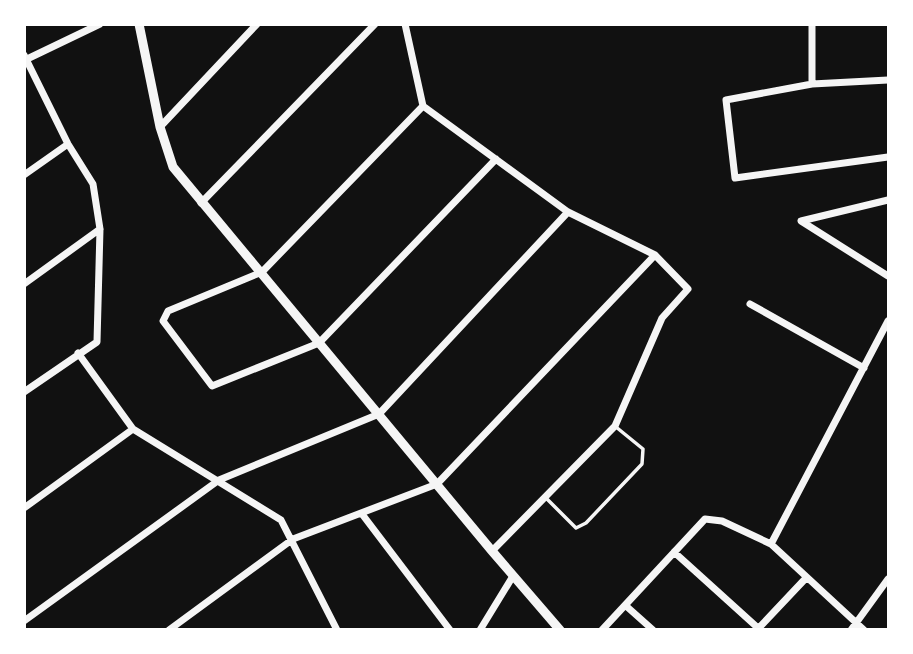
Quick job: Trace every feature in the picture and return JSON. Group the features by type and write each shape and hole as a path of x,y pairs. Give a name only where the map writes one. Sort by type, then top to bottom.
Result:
{"street":[{"path":"24,392 97,342 100,229 93,184 68,144 25,58 100,24"},
{"path":"139,24 160,127 173,167 560,629"},
{"path":"160,127 257,24"},
{"path":"201,203 375,24"},
{"path":"405,24 423,106 568,212 655,255 688,289 662,318 615,426 492,551"},
{"path":"812,24 812,84"},
{"path":"888,80 812,84 726,100 735,178 888,157"},
{"path":"423,106 262,272 168,311 163,321 212,386 319,343 496,159"},
{"path":"24,175 68,144"},
{"path":"888,200 801,221 888,275"},
{"path":"24,621 219,480 379,414 568,212"},
{"path":"24,284 100,229"},
{"path":"169,629 293,539 437,484 655,255"},
{"path":"750,304 864,368"},
{"path":"771,544 888,321"},
{"path":"78,353 133,429 281,520 337,629"},
{"path":"24,508 133,429"},
{"path":"362,513 450,629"},
{"path":"602,629 705,519 722,521 771,544 864,629"},
{"path":"674,552 757,629 806,578"},
{"path":"480,629 513,576"},
{"path":"851,629 888,579"},
{"path":"625,606 653,629"}],"lane":[{"path":"545,497 576,528 586,523 642,464 642,449 615,426"}]}
